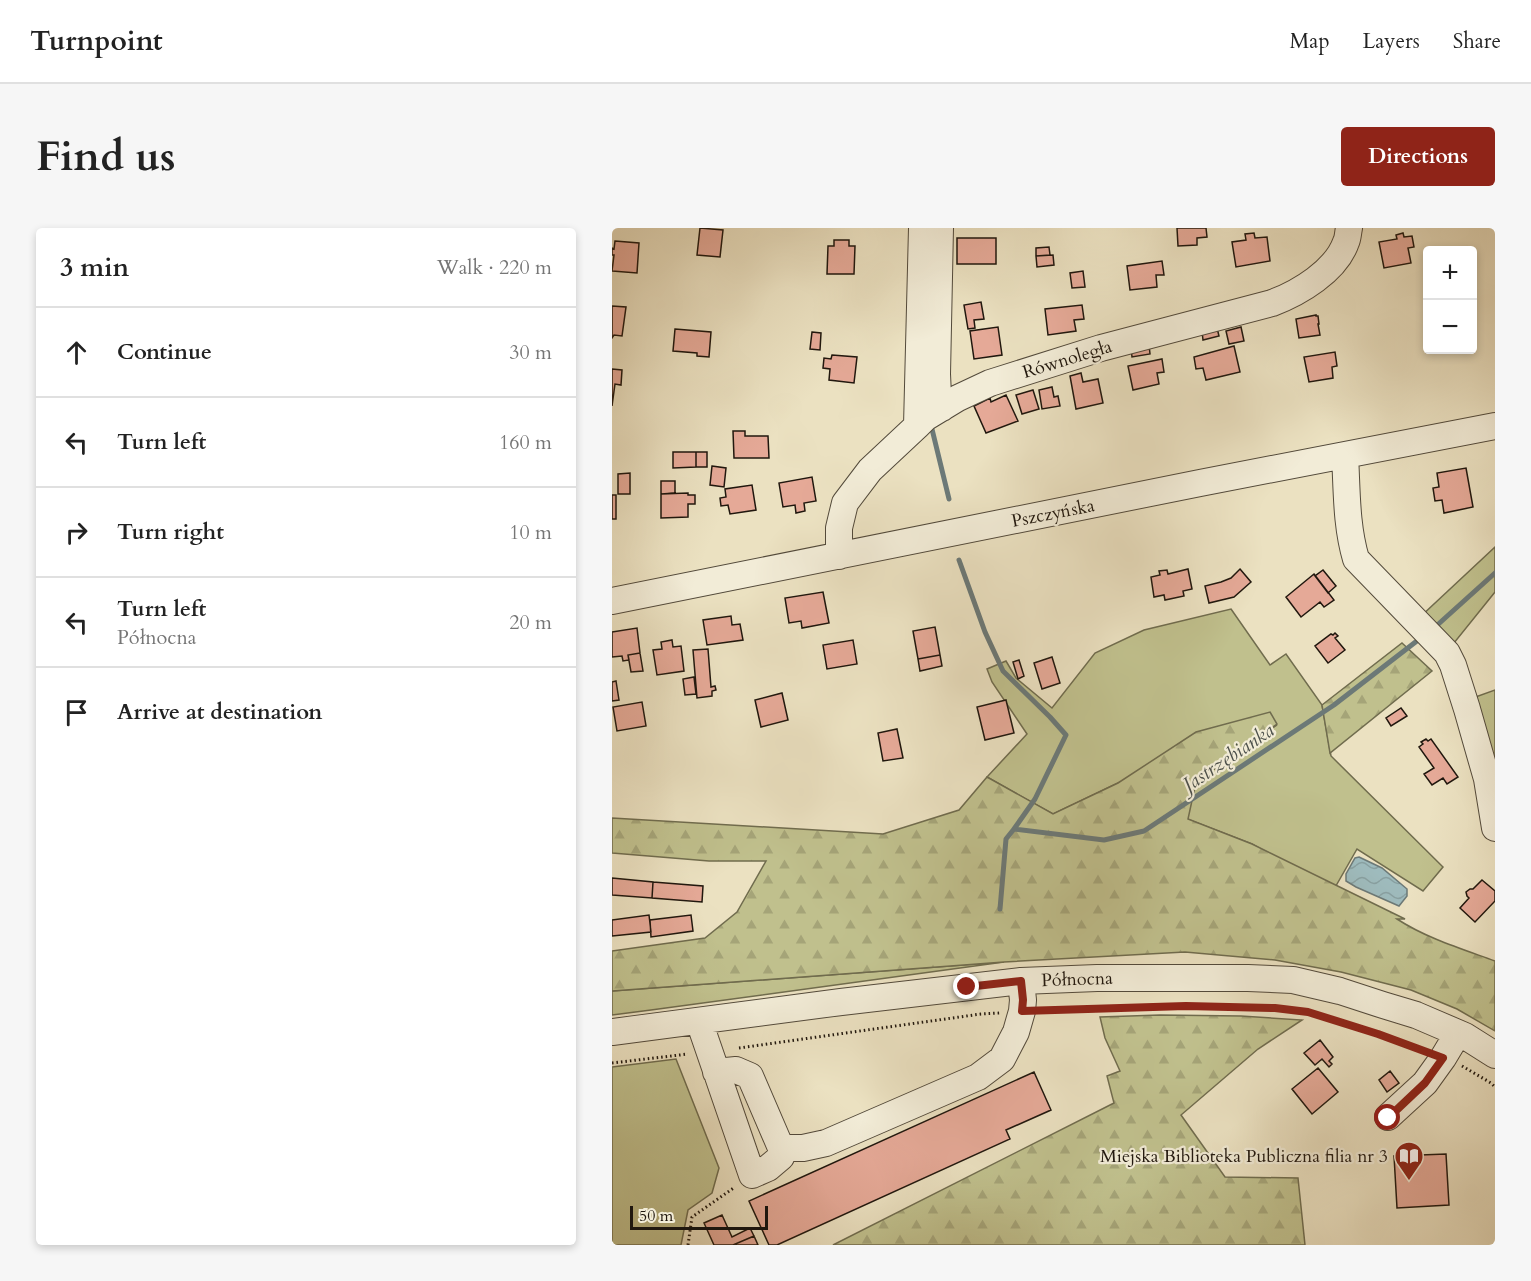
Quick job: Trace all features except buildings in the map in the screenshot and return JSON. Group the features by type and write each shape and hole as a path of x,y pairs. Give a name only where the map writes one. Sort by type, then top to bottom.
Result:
{"street":[{"path":"917,426 922,228"},
{"path":"940,228 937,374 938,396 942,408"},
{"name":"Równoległa","path":"838,556 839,528 845,502 870,470 925,418 958,398 1001,380 1101,348 1288,297 1321,275 1340,256 1347,241 1349,228"},
{"name":"Pszczyńska","path":"612,601 1495,426"},
{"path":"1346,455 1348,522 1356,560 1447,652 1467,709 1487,779 1495,828"},
{"name":"Północna","path":"612,1032 1021,981 1156,977 1248,978 1293,980 1340,991 1416,1015 1458,1033 1495,1055"},
{"path":"781,1148 803,1148 826,1143 978,1077 1002,1059 1016,1032 1022,1011 1021,981"},
{"path":"699,1021 752,1175 768,1168 781,1157 781,1148 750,1076 713,1061"},
{"path":"1388,1118 1425,1083 1458,1033"}],"path":[{"path":"612,1063 713,1061 981,1014 1186,1006 1275,1008 1308,1012 1378,1034 1458,1064 1495,1087"},
{"path":"688,1245 692,1217 735,1187"}],"green space":[{"path":"1495,547 1495,592 1450,648 1419,618"},
{"path":"1231,609 1270,665 1286,654 1322,705 1331,756 1443,867 1423,891 1357,849 1333,891 1252,844 1187,819 1196,782 1277,725 1118,783 1053,814 987,777 1027,734 992,682 987,669 1006,661 1016,678 1052,708 1095,653 1144,630"},
{"path":"1402,643 1432,671 1330,753 1322,705"},
{"path":"1495,690 1495,766 1470,699"},
{"path":"1270,712 1277,724 1196,782 1188,819 1252,844 1405,919 1397,919 1420,932 1495,961 1495,1031 1457,1009 1411,990 1341,972 1275,960 1185,952 1004,962 612,991 612,951 705,938 737,912 766,861 709,861 612,853 612,818 883,834 959,810 987,777 1053,814 1118,783 1196,732"},
{"path":"1004,962 651,1010 612,1015 612,991"},
{"path":"1241,1016 1302,1020 1258,1049 1181,1115 1225,1177 1298,1178 1305,1245 833,1245 1114,1103 1107,1076 1120,1071 1105,1038 1100,1017"},
{"path":"676,1059 719,1168 712,1193 688,1210 681,1245 612,1245 612,1067"}],"water":[{"path":"1359,857 1382,868 1407,889 1407,896 1399,906 1346,881 1346,874 1355,858"}],"waterway":[{"path":"931,425 949,499"},
{"path":"959,560 985,632 1003,671 1066,735 1035,799 1014,829"},
{"name":"Jastrzębianka","path":"1434,628 1495,573"},
{"name":"Jastrzębianka","path":"1000,909 1006,839 1014,829 1104,840 1144,831 1334,705 1422,637"}],"place":[{"name":"Miejska Biblioteka Publiczna filia nr 3","path":"1409,1182"}],"route":[{"path":"967,987 1021,981 1022,1011 1186,1006 1275,1008 1308,1012 1443,1058 1425,1083 1388,1118"}]}
